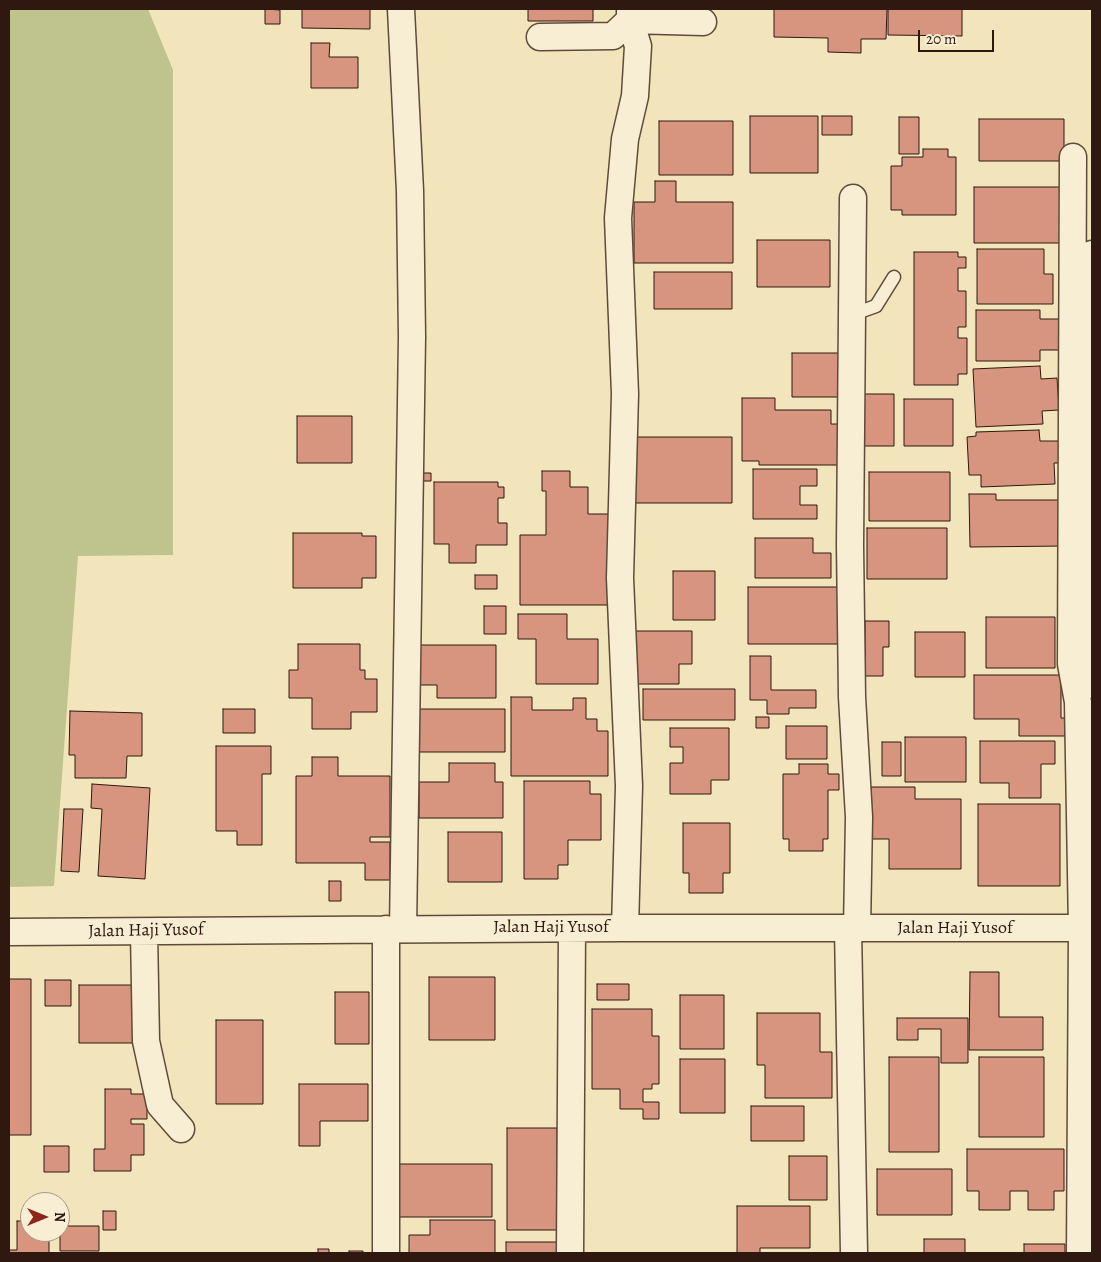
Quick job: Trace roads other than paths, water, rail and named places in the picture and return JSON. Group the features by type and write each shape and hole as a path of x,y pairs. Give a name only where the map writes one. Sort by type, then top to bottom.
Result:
{"street":[{"path":"386,1253 412,337 410,191 401,9"},
{"path":"630,15 703,22"},
{"path":"540,37 614,36 630,15"},
{"path":"625,928 629,786 620,578 625,394 618,218 625,139 635,96 637,76 638,46 630,15"},
{"path":"1073,157 1070,664 1078,702 1087,929 1080,1253"},
{"path":"852,198 852,697 859,817 853,929 854,1253"},
{"path":"1078,702 1090,650 1092,254"},
{"name":"Jalan Haji Yusof","path":"9,932 395,928 1087,929"},
{"path":"570,1253 572,928"},
{"path":"144,932 146,1041 160,1105 181,1129"}],"lane":[{"path":"851,315 876,306 894,277"}]}
